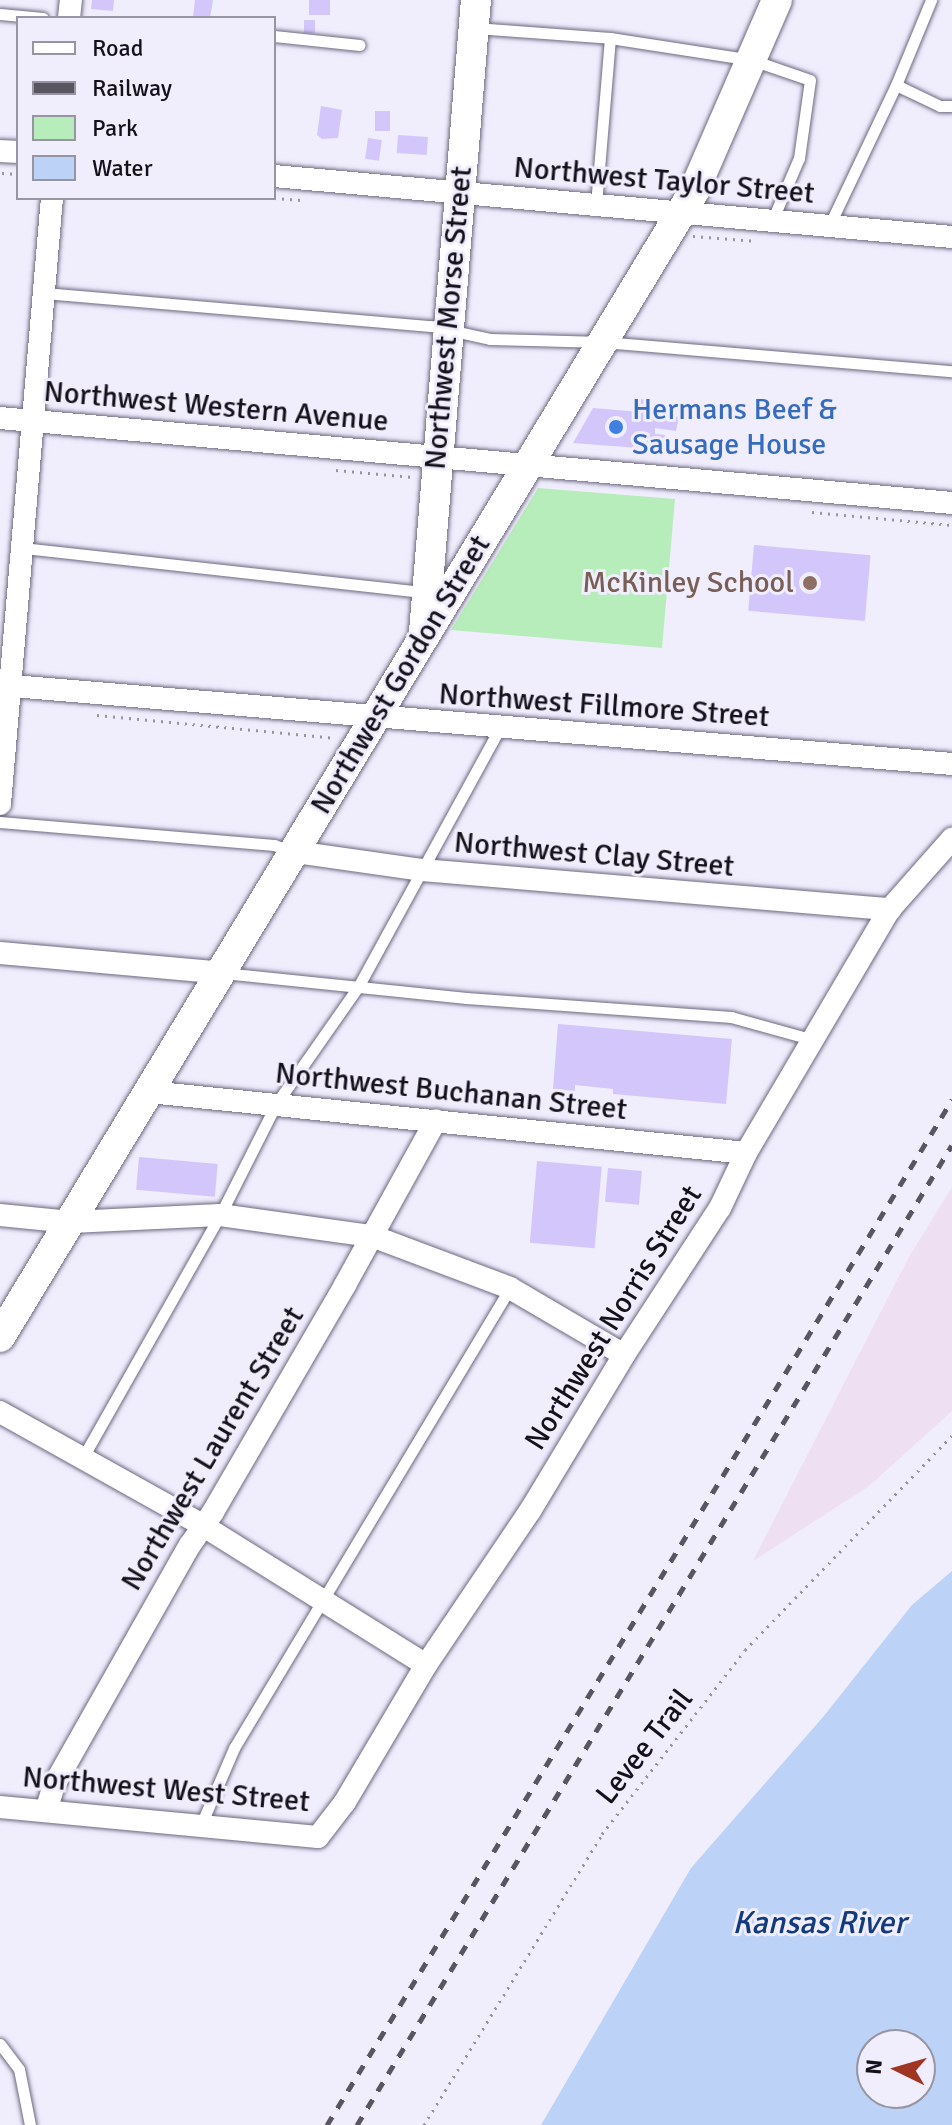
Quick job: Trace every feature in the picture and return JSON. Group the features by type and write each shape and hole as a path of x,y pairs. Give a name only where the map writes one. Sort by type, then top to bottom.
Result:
{"main road":[{"name":"Northwest Gordon Street","path":"0,1337 681,213 777,0"},
{"name":"Northwest Morse Street","path":"424,636 428,456 449,329 475,14"}],"street":[{"name":"Northwest Taylor Street","path":"276,176 952,237"},
{"path":"0,804 52,200"},
{"name":"Northwest Western Avenue","path":"0,418 952,503"},
{"name":"Northwest Fillmore Street","path":"12,686 369,730 500,728 952,764"},
{"name":"Northwest Norris Street","path":"325,1829 345,1802 426,1665 530,1511 624,1355 720,1208 746,1153 890,909 952,839"},
{"name":"Northwest Clay Street","path":"295,852 421,870 890,909"},
{"path":"0,953 222,973"},
{"name":"Northwest Buchanan Street","path":"149,1092 746,1153"},
{"name":"Northwest Laurent Street","path":"46,1811 54,1785 436,1120"},
{"path":"0,1215 71,1222 220,1215 372,1236 510,1288 624,1355"},
{"path":"0,1412 202,1525 426,1665"},
{"name":"Northwest West Street","path":"0,1807 308,1838 318,1837 325,1829"}],"lane":[{"path":"829,226 896,85 931,0"},
{"path":"0,14 22,16"},
{"path":"475,14 752,60 810,80 799,158 772,221"},
{"path":"276,36 360,45"},
{"path":"596,205 610,38"},
{"path":"896,85 940,106 952,106"},
{"path":"44,293 133,298 191,307 257,309 449,329 490,339 603,342 952,371"},
{"path":"23,548 427,592"},
{"path":"82,1459 220,1215 276,1104 358,987 500,728"},
{"path":"0,822 274,845 295,852"},
{"path":"222,973 731,1017 814,1040"},
{"path":"200,1827 234,1748 510,1288"},
{"path":"0,2044 19,2069 30,2125"}],"path":[{"path":"324,468 417,477 428,456"},
{"path":"799,511 952,525"},
{"path":"88,714 369,730"},
{"name":"Levee Trail","path":"424,2125 602,1834 745,1650 952,1436"}],"shaded area":[{"path":"952,1187 952,1411 869,1486 753,1561 909,1257"}],"green space":[{"path":"538,488 675,499 662,648 451,630"}],"water":[{"name":"Kansas River","path":"952,1571 952,2125 541,2125 691,1868 823,1717 912,1605"}],"building":[{"path":"92,0 114,0 113,11 91,9"},
{"path":"195,0 213,0 210,16 193,16"},
{"path":"309,0 330,0 330,15 309,15"},
{"path":"304,20 315,20 315,33 304,33"},
{"path":"321,106 342,110 338,138 322,139 317,135"},
{"path":"375,111 390,111 390,131 375,131"},
{"path":"398,135 428,137 427,155 397,153"},
{"path":"368,138 382,140 379,161 365,159"},
{"path":"640,399 648,400 647,406 670,408 670,416 679,417 676,431 655,428 655,434 665,435 664,450 573,443 593,408 640,412"},
{"name":"McKinley School","path":"754,545 871,555 865,621 748,611"},
{"path":"558,1024 732,1039 726,1104 613,1094 613,1089 575,1085 575,1091 553,1089"},
{"path":"139,1157 218,1164 215,1197 136,1190"},
{"path":"537,1161 602,1167 595,1248 530,1243"},
{"path":"608,1168 642,1171 639,1205 605,1202"}],"railway":[{"path":"327,2125 952,1100"},
{"path":"357,2125 952,1145"}],"place":[{"name":"Hermans Beef & Sausage House","path":"616,427"},
{"name":"McKinley School","path":"810,583"}]}
